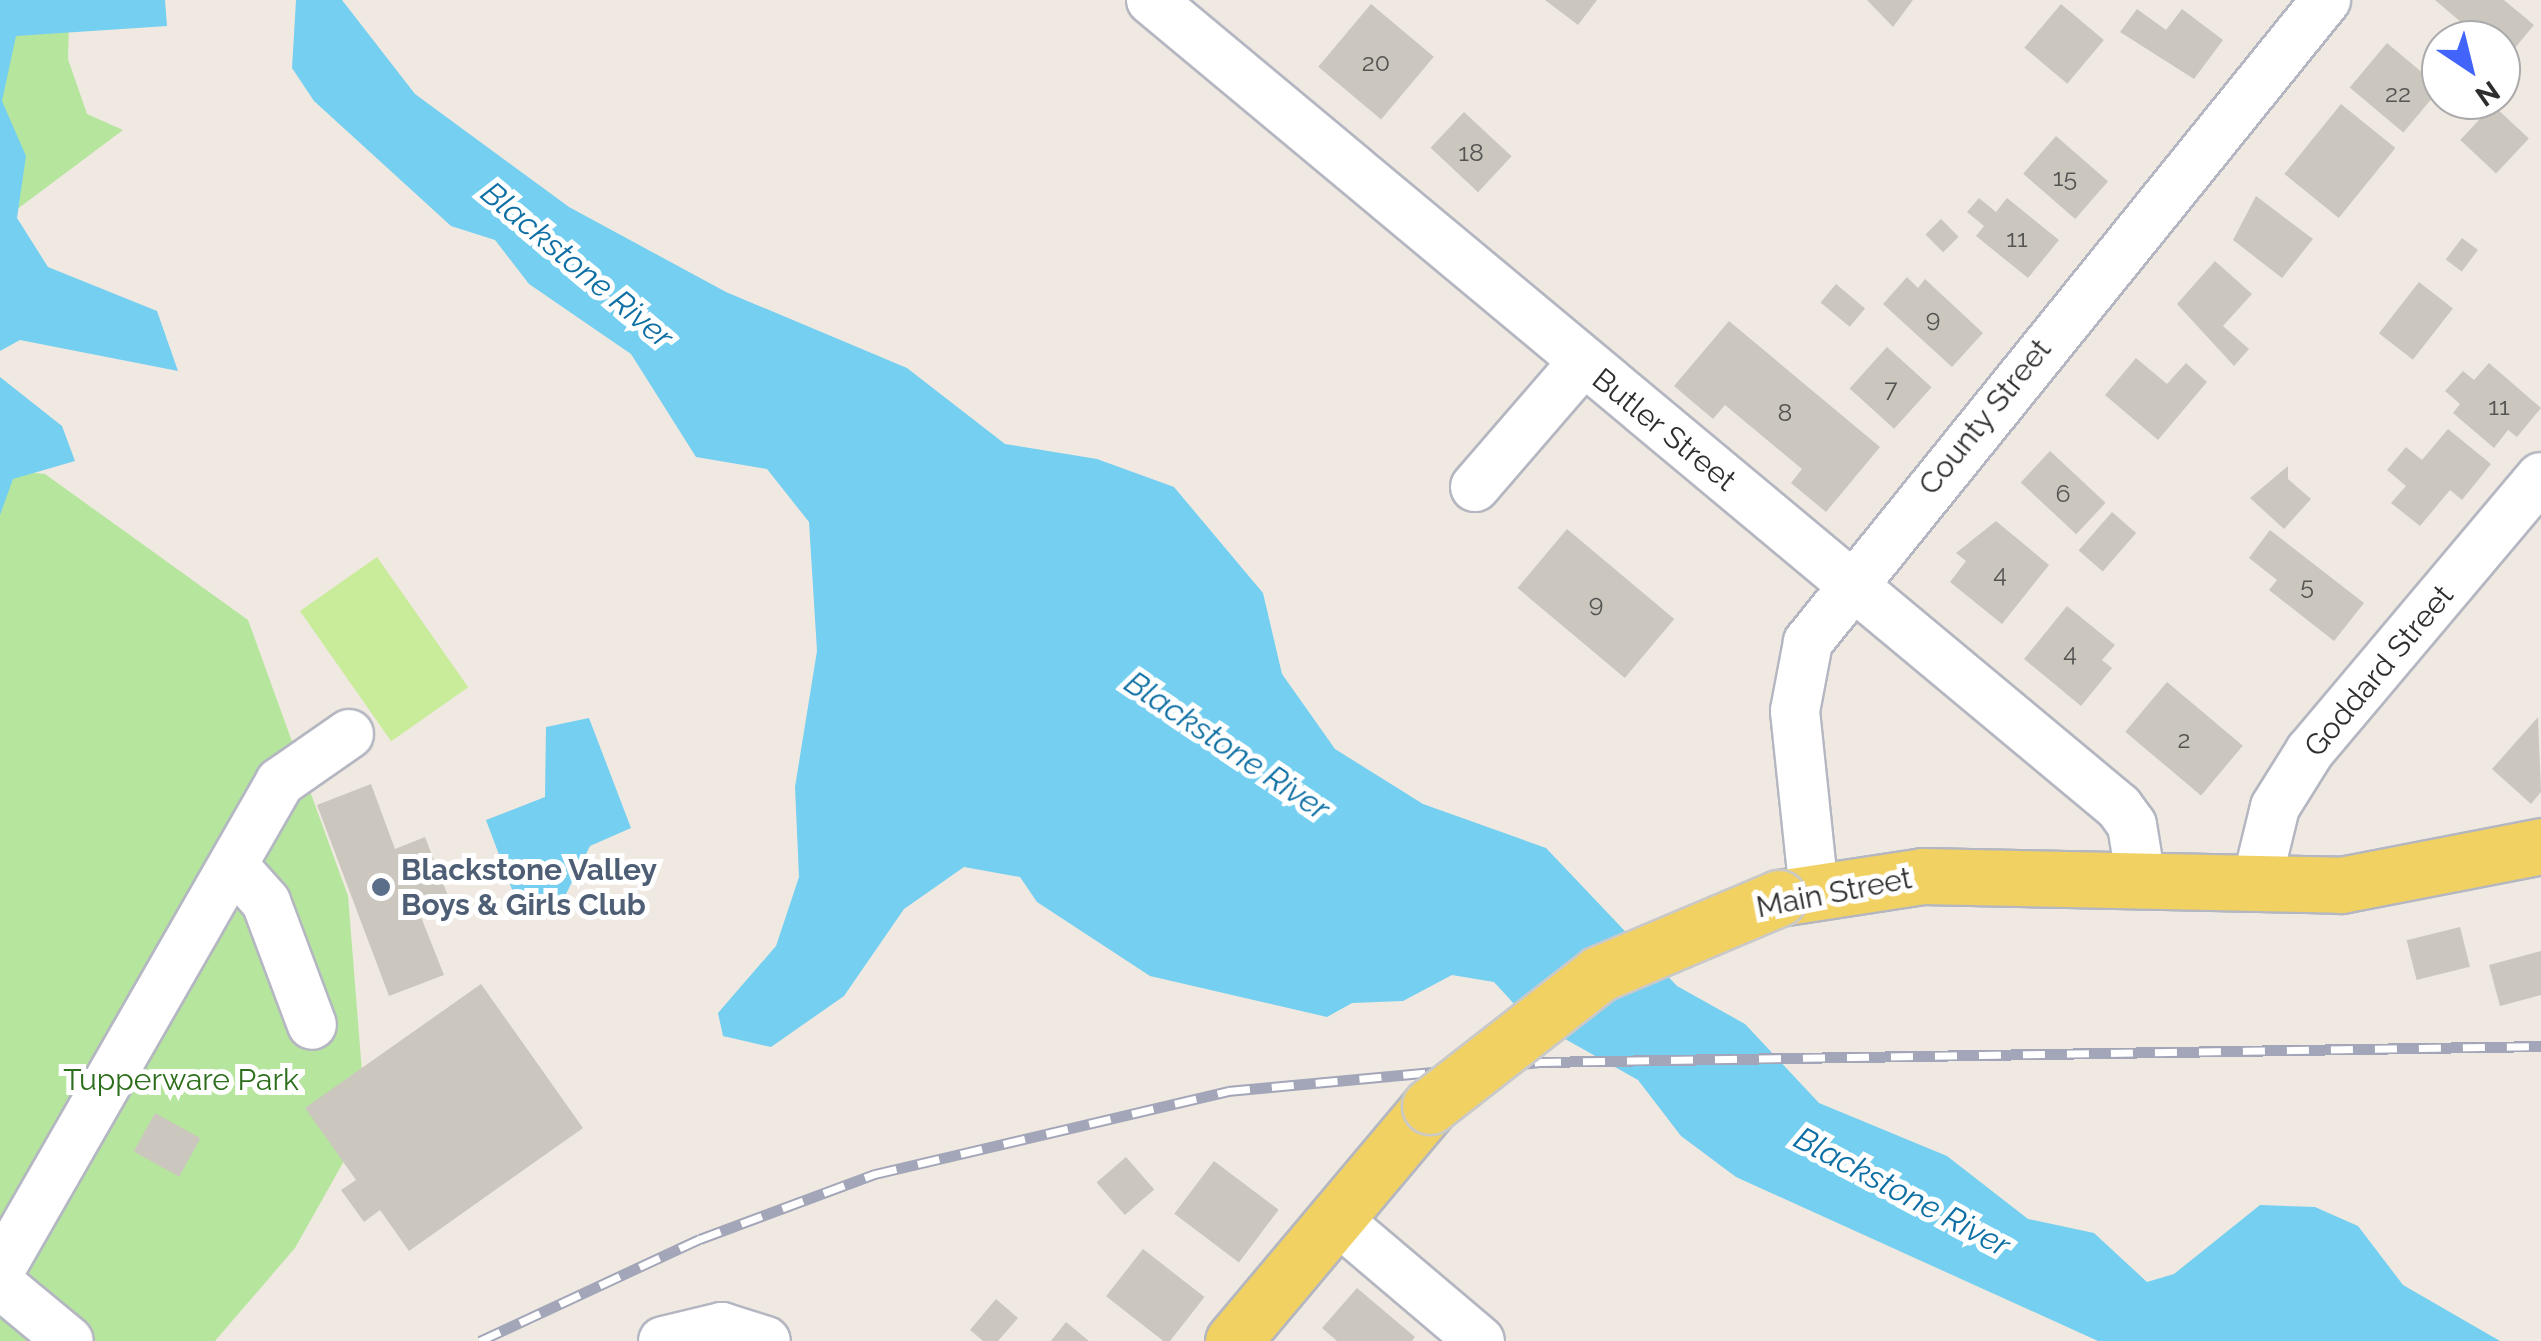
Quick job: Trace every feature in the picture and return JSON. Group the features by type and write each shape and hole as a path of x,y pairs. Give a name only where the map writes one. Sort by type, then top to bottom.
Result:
{"main road":[{"name":"Main Street","path":"1233,1341 1430,1106 1598,974 1796,895 1922,876 2341,885 2541,846"}],"street":[{"name":"Butler Street","path":"1151,0 1582,364 1852,582 2119,807 2132,825 2141,880"},
{"name":"County Street","path":"1796,895 1796,676 1808,642 1852,582 2326,0"},
{"path":"1475,487 1582,364"},
{"name":"Goddard Street","path":"2256,886 2275,807 2310,751 2541,476"},
{"path":"0,1270 280,782 350,734"},
{"path":"233,865 266,902 312,1025"},
{"path":"1335,1218 1480,1341"},
{"path":"0,1284 38,1333"},
{"path":"663,1341 722,1327 766,1341"}],"green space":[{"path":"69,23 68,59 87,114 123,130 0,222 0,32"},
{"name":"Tupperware Park","path":"0,469 45,474 248,620 348,896 366,1122 295,1248 215,1341 0,1341"},
{"path":"377,557 468,687 391,741 300,611"}],"water":[{"path":"0,0 165,0 167,26 16,36 2,101 26,156 17,218 48,267 157,311 178,371 20,340 0,351"},
{"name":"Blackstone River","path":"296,0 342,0 415,94 569,207 726,292 907,368 1005,444 1097,459 1174,487 1263,593 1282,674 1335,749 1423,804 1546,848 1677,986 1745,1024 1819,1103 1947,1156 2028,1219 2094,1233 2147,1282 2174,1274 2260,1205 2315,1207 2358,1226 2403,1285 2500,1341 2098,1341 1736,1177 1681,1136 1638,1080 1526,1017 1494,982 1452,975 1403,1001 1352,1003 1327,1017 1150,976 1037,902 1020,877 964,867 904,909 844,996 771,1047 723,1036 718,1013 776,946 799,877 795,787 817,651 809,522 767,469 696,457 631,354 529,284 495,240 451,226 314,101 292,68"},
{"path":"0,377 62,426 75,461 13,479 0,515"},
{"path":"589,718 631,828 590,846 554,918 522,916 486,820 545,797 546,727"}],"building":[{"path":"1545,0 1597,0 1578,25"},
{"path":"1867,0 1913,0 1893,27"},
{"path":"2435,0 2504,0 2534,25 2521,41 2521,20 2458,20"},
{"path":"1371,4 1434,57 1381,120 1318,67"},
{"path":"2061,4 2104,40 2067,84 2024,48"},
{"path":"2137,9 2166,30 2182,9 2223,40 2194,79 2120,32"},
{"path":"2387,43 2421,72 2421,111 2403,132 2350,87"},
{"path":"2341,104 2395,148 2339,218 2284,174"},
{"path":"1464,112 1512,156 1478,192 1431,148"},
{"path":"2479,120 2509,120 2529,138 2496,174 2460,140"},
{"path":"2056,136 2108,181 2075,219 2023,174"},
{"path":"2256,196 2313,239 2282,278 2233,240"},
{"path":"1979,198 1996,212 2007,198 2059,240 2028,278 1976,236 1984,226 1967,212"},
{"path":"1941,219 1959,237 1943,252 1925,235"},
{"path":"2462,238 2478,250 2462,272 2446,260"},
{"path":"2215,261 2252,294 2223,326 2249,349 2234,366 2177,304"},
{"path":"1907,277 1918,288 1925,279 1983,333 1952,367 1883,304"},
{"path":"2419,282 2453,308 2413,360 2379,333"},
{"path":"1836,284 1865,308 1850,327 1821,302"},
{"path":"1729,321 1880,447 1826,512 1791,483 1802,469 1725,405 1713,419 1674,386"},
{"path":"1887,347 1932,387 1894,429 1850,389"},
{"path":"2136,358 2167,384 2186,363 2207,382 2158,440 2105,395"},
{"path":"2489,363 2541,408 2517,437 2508,430 2494,448 2453,413 2460,404 2445,391 2463,371 2474,380"},
{"path":"2448,429 2491,464 2462,500 2450,490 2420,526 2391,503 2406,486 2387,470 2406,447 2422,460"},
{"path":"2050,451 2106,503 2076,534 2021,482"},
{"path":"2288,466 2288,479 2311,499 2284,529 2250,498"},
{"path":"2112,512 2136,533 2103,571 2079,550"},
{"path":"1996,521 2049,565 2002,624 1950,582 1966,561 1956,553"},
{"path":"1567,529 1674,619 1625,678 1518,588"},
{"path":"2270,530 2364,603 2334,641 2269,590 2277,580 2249,558"},
{"path":"2067,606 2115,645 2102,660 2112,668 2081,706 2024,659"},
{"path":"2167,682 2243,746 2201,795 2125,732"},
{"path":"2538,717 2541,792 2531,804 2492,769"},
{"path":"371,784 395,849 425,837 450,901 419,912 444,975 389,996 317,805"},
{"path":"2460,927 2470,967 2417,980 2407,940"},
{"path":"2541,951 2541,995 2500,1006 2489,965"},
{"path":"481,984 583,1128 409,1251 380,1210 364,1222 341,1190 356,1180 305,1108"},
{"path":"155,1113 200,1138 179,1177 134,1151"},
{"path":"1126,1157 1154,1189 1125,1215 1097,1183"},
{"path":"1214,1161 1279,1210 1239,1262 1174,1214"},
{"path":"1143,1249 1204,1297 1170,1341 1163,1341 1106,1296"},
{"path":"1357,1288 1415,1337 1412,1341 1337,1341 1322,1328"},
{"path":"996,1299 1018,1318 998,1341 983,1341 970,1330"},
{"path":"1066,1322 1089,1341 1051,1341"}],"railway":[{"path":"480,1341 700,1239 875,1174 1228,1091 1539,1062 2541,1046"}],"place":[{"name":"Blackstone Valley Boys & Girls Club","path":"381,887"}]}
